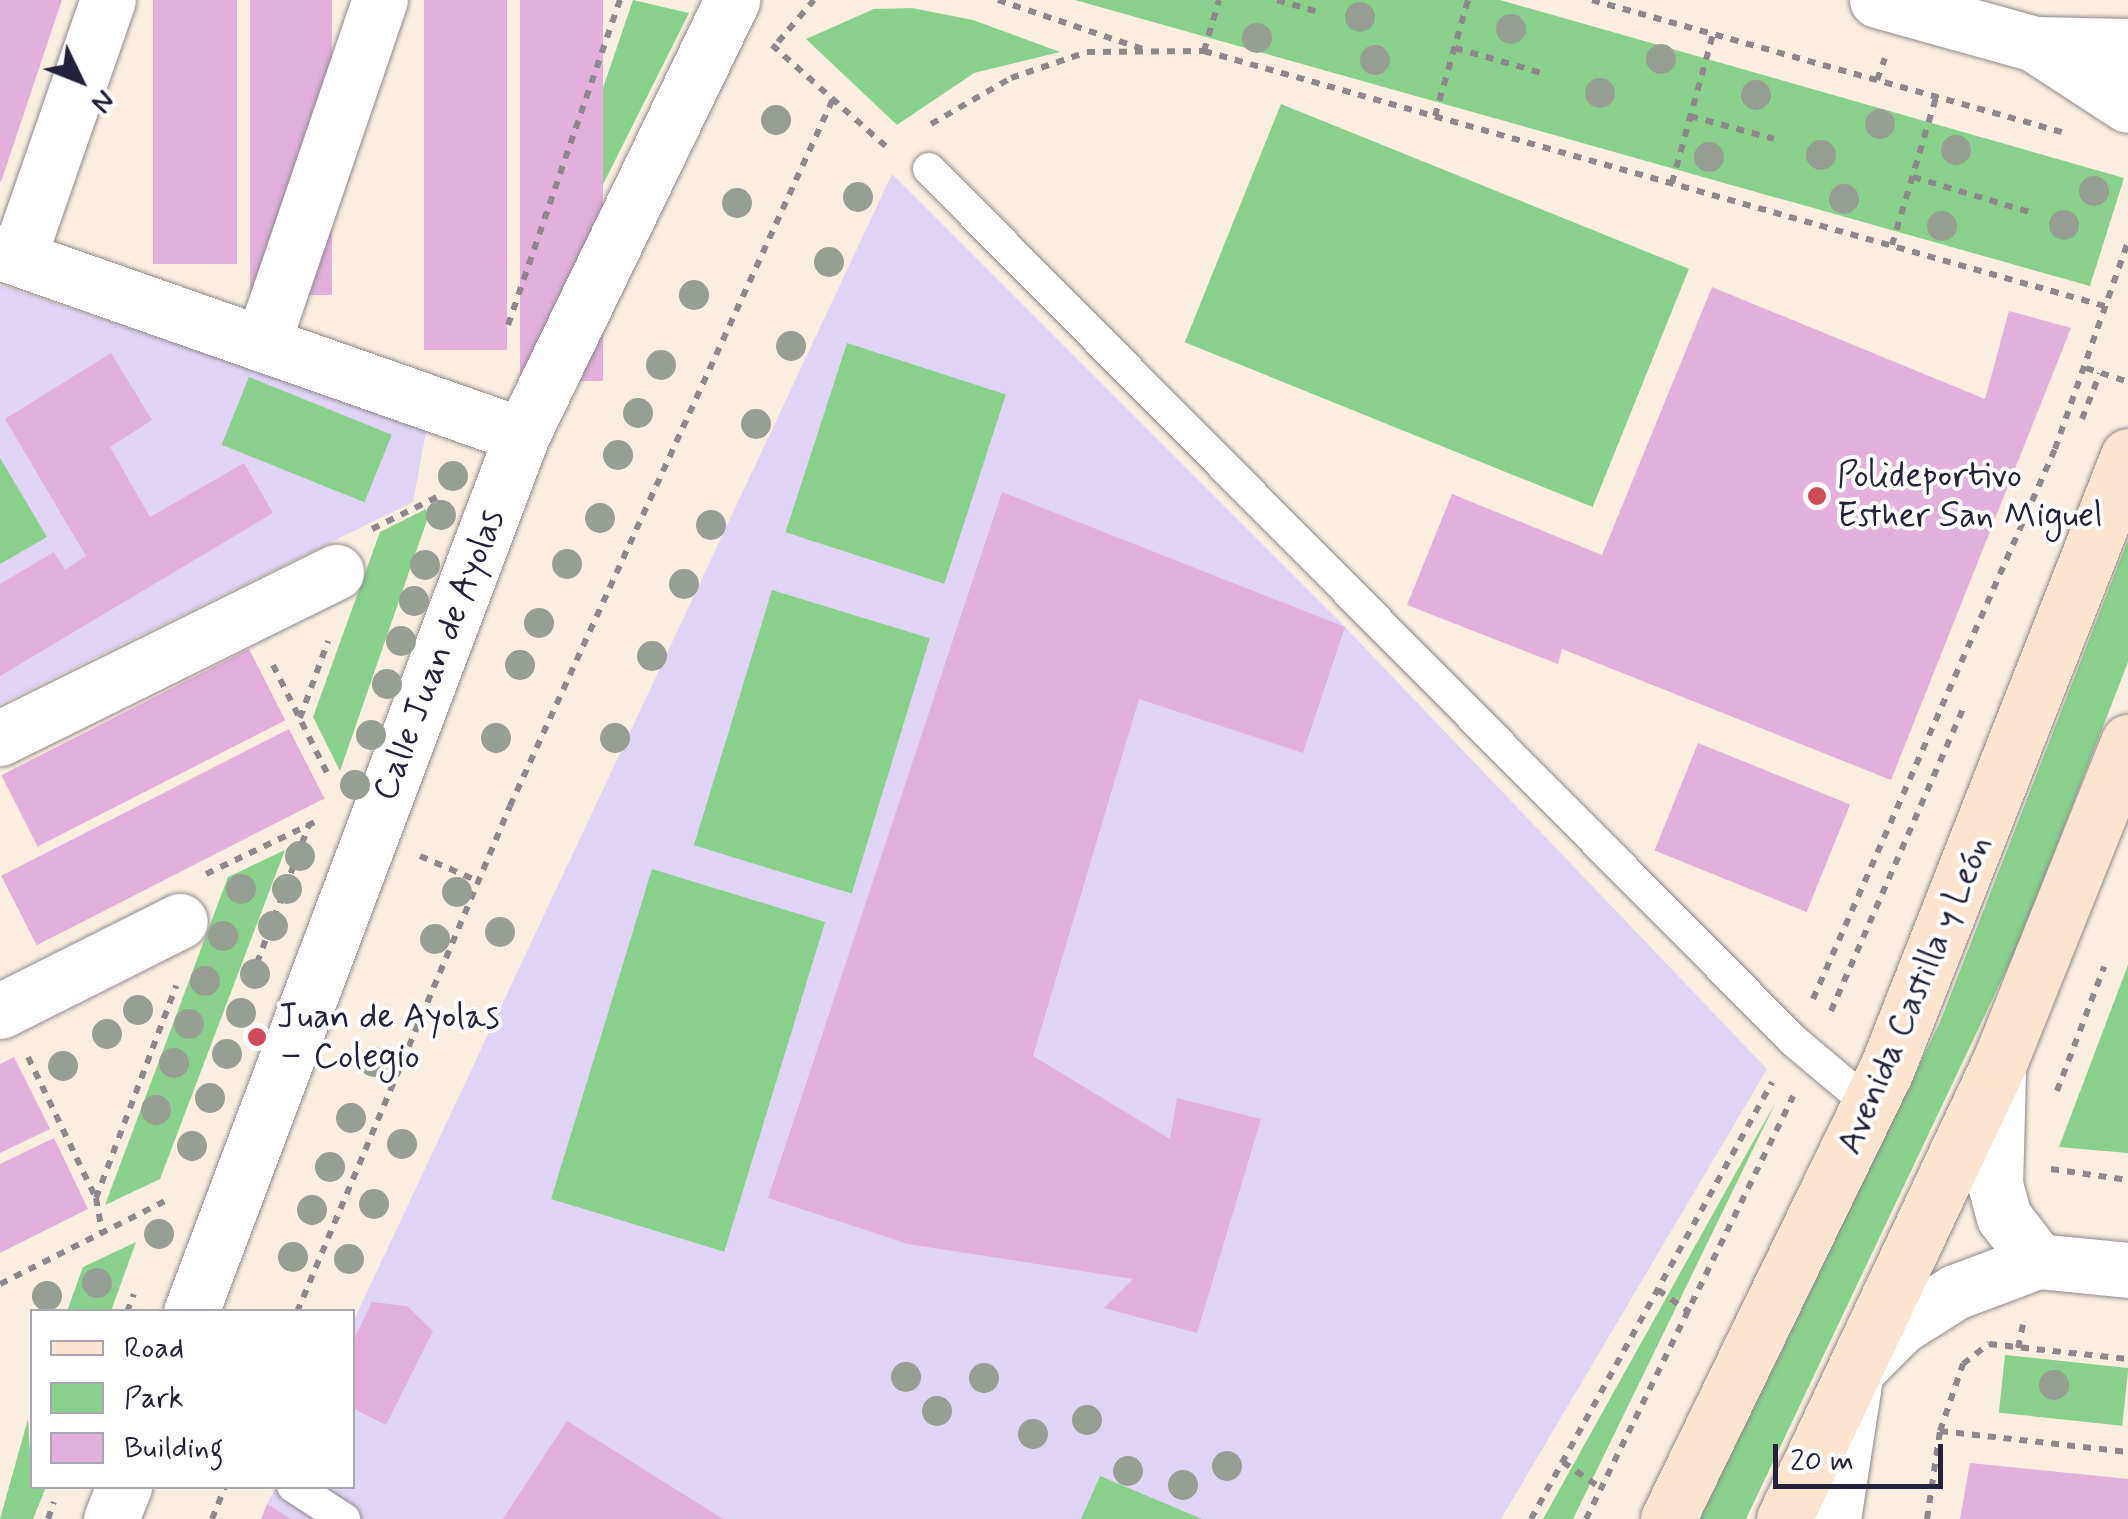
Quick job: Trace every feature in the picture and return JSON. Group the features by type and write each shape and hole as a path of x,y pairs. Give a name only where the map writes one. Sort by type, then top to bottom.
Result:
{"main road":[{"name":"Avenida Castilla y León","path":"1668,1519 1870,1105 2051,670 2128,456"},
{"path":"1784,1519 2000,1061 2128,742"}],"street":[{"path":"108,0 9,255 522,435"},
{"path":"262,344 380,0"},
{"path":"1877,0 2034,44 2128,46"},
{"name":"Calle Juan de Ayolas","path":"192,1309 522,435 734,5"},
{"path":"2034,44 2128,105"},
{"path":"0,738 336,572"},
{"path":"10,1028 196,903"},
{"path":"2000,1061 1995,1184 2004,1217 2038,1261"},
{"path":"1832,1519 1856,1372 1924,1308 2038,1261 2128,1270"},
{"path":"111,1519 123,1489"}],"lane":[{"path":"929,169 1802,1050 1870,1105"},
{"path":"298,1489 344,1519"}],"path":[{"path":"814,0 774,46 893,152 904,145"},
{"path":"998,0 1149,51"},
{"path":"1204,51 1218,0"},
{"path":"1277,0 1322,13"},
{"path":"1435,116 1468,0"},
{"path":"1592,0 2076,136"},
{"path":"1672,183 1713,34"},
{"path":"1455,48 1545,74"},
{"path":"914,137 1011,78 1087,52 1204,51 2108,307"},
{"path":"1892,246 1936,97"},
{"path":"298,1309 510,806 833,100"},
{"path":"1690,116 1774,139"},
{"path":"1913,176 2030,212"},
{"path":"1586,1519 1690,1312 1802,1050 2086,368 2128,242"},
{"path":"2086,368 2128,382"},
{"path":"2076,437 2100,373"},
{"path":"1531,1519 1658,1290 1802,1050 1968,698"},
{"path":"196,903 220,867"},
{"path":"2050,1108 2107,959"},
{"path":"96,1198 178,978"},
{"path":"10,1028 96,1198 102,1233"},
{"path":"2042,1163 2128,1180"},
{"path":"0,1284 169,1198"},
{"path":"1658,1290 1690,1312"},
{"path":"1927,1519 1940,1431 1963,1364 1989,1344 2128,1359"},
{"path":"1940,1431 2128,1452"},
{"path":"1562,1462 1602,1489"},
{"path":"212,1519 224,1489"}],"shaded area":[{"path":"892,174 1345,627 1767,1069 1501,1519 290,1519 267,1504 275,1489 355,1489 355,1318"},
{"path":"0,285 427,427 413,502 0,704"}],"green space":[{"path":"633,0 689,13 542,306 530,302"},
{"path":"1075,0 1500,0 2124,178 2090,286"},
{"path":"912,8 973,20 1060,52 974,73 897,125 806,39 874,9"},
{"path":"1281,104 1689,269 1593,507 1185,342"},
{"path":"847,343 1006,395 944,584 786,532"},
{"path":"249,377 392,435 364,502 222,445"},
{"path":"0,458 47,537 0,564"},
{"path":"426,509 427,520 340,771 313,717 380,532"},
{"path":"2128,540 2128,662 2021,939 1746,1519 1700,1519 1940,1022"},
{"path":"772,590 930,638 852,894 694,845"},
{"path":"285,850 160,1179 105,1205 228,877"},
{"path":"652,869 825,922 724,1252 551,1199"},
{"path":"2128,965 2128,1153 2059,1147"},
{"path":"1775,1104 1573,1519 1543,1519 1753,1142"},
{"path":"136,1242 112,1309 68,1309 83,1267"},
{"path":"2005,1355 2128,1368 2122,1426 1999,1413"},
{"path":"28,1419 30,1489 45,1489 33,1519 0,1519"},
{"path":"1100,1476 1202,1519 1081,1519"}],"building":[{"path":"0,0 62,0 1,182 0,182"},
{"path":"153,0 237,0 237,264 153,264"},
{"path":"250,0 332,0 332,295 250,295"},
{"path":"424,0 507,0 507,350 424,350"},
{"path":"520,0 603,0 603,381 520,381"},
{"name":"Polideportivo Esther San Miguel","path":"1712,287 1985,399 2009,311 2071,328 1891,780 1562,649 1558,664 1407,605 1452,494 1602,555"},
{"path":"111,353 152,420 110,447 150,517 244,463 273,513 0,676 0,584 54,552 65,570 86,556 5,419"},
{"path":"1002,492 1345,627 1303,753 1139,699 1033,1056 1170,1139 1177,1098 1261,1119 1197,1333 1104,1308 1133,1279 908,1244 768,1198"},
{"path":"249,649 285,720 38,846 1,775"},
{"path":"289,729 324,798 37,945 1,876"},
{"path":"1698,743 1850,804 1807,912 1655,851"},
{"path":"14,1057 50,1129 0,1153 0,1064"},
{"path":"54,1138 88,1209 0,1253 0,1164"},
{"path":"372,1302 407,1306 433,1331 386,1425 355,1410 355,1337"},
{"path":"567,1421 723,1519 503,1519"},
{"path":"1970,1463 2128,1479 2128,1519 1960,1519"},
{"path":"267,1504 291,1519 261,1519"}],"place":[{"name":"Polideportivo Esther San Miguel","path":"1817,496"},
{"name":"Juan de Ayolas – Colegio","path":"257,1037"}]}
